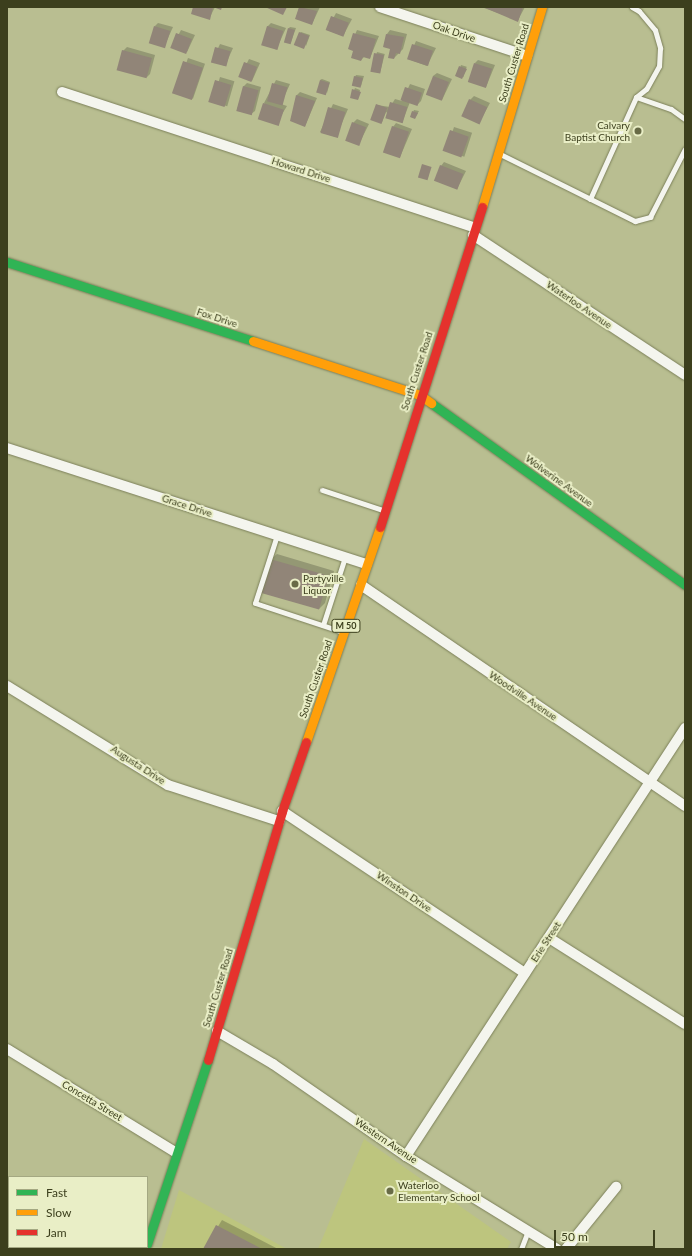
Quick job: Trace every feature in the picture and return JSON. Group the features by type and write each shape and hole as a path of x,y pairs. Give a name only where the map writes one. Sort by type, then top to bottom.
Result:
{"main road":[{"name":"South Custer Road","path":"148,1241 217,1030 281,816 361,585 366,564 474,231 542,7"},
{"name":"Fox Drive","path":"7,262 420,395"},
{"name":"Wolverine Avenue","path":"420,395 685,585"}],"street":[{"name":"Oak Drive","path":"380,7 527,56"},
{"name":"Howard Drive","path":"62,92 474,231"},
{"name":"Waterloo Avenue","path":"474,231 685,375"},
{"name":"Grace Drive","path":"7,448 366,564"},
{"name":"Woodville Avenue","path":"361,585 685,806"},
{"name":"Augusta Drive","path":"7,686 168,785 281,816"},
{"name":"Erie Street","path":"406,1156 685,728"},
{"name":"Winston Drive","path":"281,816 526,973"},
{"path":"549,938 685,1024"},
{"name":"Western Avenue","path":"217,1030 273,1064 406,1156 557,1249"},
{"name":"Concetta Street","path":"7,1049 177,1153"},
{"path":"566,1249 616,1187"}],"lane":[{"path":"590,199 636,97 646,89 659,66 660,48 655,30 639,11 632,7"},
{"path":"636,97 671,109 685,119"},
{"path":"498,153 635,221 650,217 685,149"},
{"path":"322,490 384,510"},
{"path":"277,535 255,603 344,632"},
{"path":"323,625 345,557"},
{"path":"521,1249 528,1231"}],"shaded area":[{"name":"Waterloo Elementary School","path":"364,1139 511,1242 507,1249 318,1249"},
{"path":"179,1190 287,1249 161,1249"}],"building":[{"path":"193,7 213,7 210,20 191,14"},
{"path":"213,7 222,7 221,10"},
{"path":"265,7 287,7 283,15"},
{"path":"299,7 317,11 312,25 295,19"},
{"path":"483,7 523,7 518,22"},
{"path":"331,16 349,23 343,37 326,30"},
{"path":"154,26 170,31 165,48 149,43"},
{"path":"267,26 283,31 277,50 261,45"},
{"path":"288,28 295,30 291,44 284,42"},
{"path":"299,32 309,36 304,49 294,45"},
{"path":"176,33 192,39 186,54 170,48"},
{"path":"353,33 376,39 370,59 363,57 361,61 351,58 353,51 348,49"},
{"path":"386,34 404,37 400,54 396,53 394,59 388,58 390,49 383,47"},
{"path":"412,44 433,51 428,66 407,59"},
{"path":"215,47 230,51 226,67 211,62"},
{"path":"122,50 152,58 147,78 117,70"},
{"path":"374,53 384,55 380,74 370,72"},
{"path":"183,61 203,68 192,100 172,93"},
{"path":"244,62 257,67 251,82 238,77"},
{"path":"474,63 492,69 486,88 468,82"},
{"path":"459,66 467,69 462,79 455,76"},
{"path":"354,76 363,78 361,88 352,86"},
{"path":"433,76 449,82 442,101 426,95"},
{"path":"215,80 231,85 225,107 208,102"},
{"path":"320,80 330,83 326,95 316,92"},
{"path":"272,83 287,87 283,105 267,101"},
{"path":"243,86 258,90 252,115 236,111"},
{"path":"405,87 422,93 417,106 400,100"},
{"path":"352,89 361,92 358,100 350,98"},
{"path":"296,95 315,101 305,127 290,121"},
{"path":"469,99 487,107 480,124 461,116"},
{"path":"390,102 407,107 403,123 385,118"},
{"path":"263,103 284,110 279,126 258,119"},
{"path":"376,104 387,108 381,124 370,120"},
{"path":"328,107 345,112 338,138 321,133"},
{"path":"412,111 418,113 415,119 410,117"},
{"path":"352,122 366,127 359,146 345,141"},
{"path":"392,126 409,132 400,158 383,152"},
{"path":"450,130 469,137 461,158 442,151"},
{"path":"422,164 432,167 427,180 418,177"},
{"path":"440,165 463,174 457,190 434,181"},
{"name":"Partyville Liquor","path":"270,559 329,576 319,609 260,593"},
{"path":"216,1225 262,1249 203,1249"}],"traffic: fast":[{"path":"7,262 253,341"},
{"path":"431,403 685,585"},
{"path":"148,1241 208,1060"}],"traffic: slow":[{"path":"482,207 542,7"},
{"path":"253,341 420,395 431,403"},
{"path":"306,742 380,527"}],"traffic: jam":[{"path":"380,527 482,207"},
{"path":"208,1060 282,811 306,742"}],"place":[{"name":"Calvary Baptist Church","path":"638,131"},
{"name":"Partyville Liquor","path":"295,584"},
{"name":"Waterloo Elementary School","path":"390,1191"}]}
